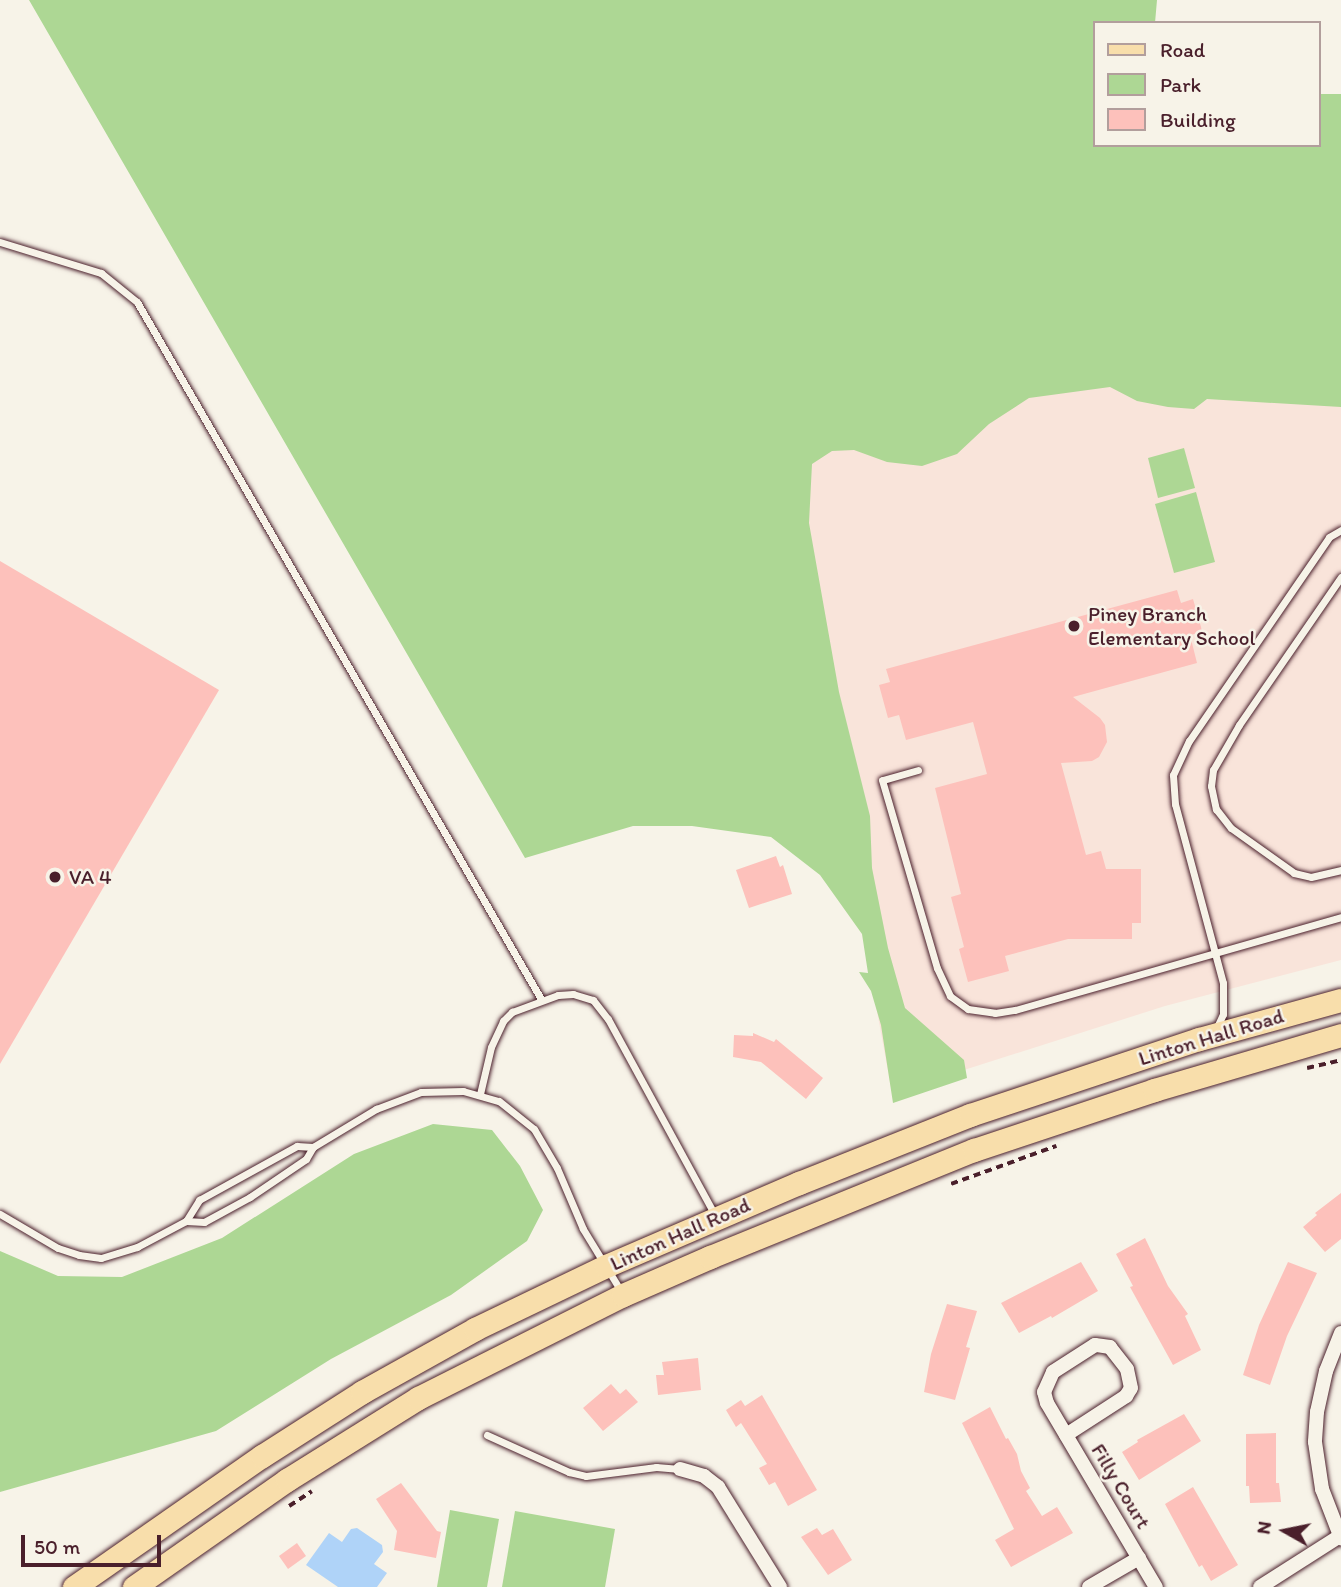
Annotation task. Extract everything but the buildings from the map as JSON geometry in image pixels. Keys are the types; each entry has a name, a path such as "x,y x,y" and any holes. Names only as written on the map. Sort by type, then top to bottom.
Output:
{"main road":[{"name":"Linton Hall Road","path":"84,1584 262,1456 362,1392 475,1329 606,1266 970,1115 1211,1035 1341,999"},
{"name":"Linton Hall Road","path":"134,1587 287,1480 418,1398 623,1295 710,1256 974,1150 1154,1090 1341,1035"}],"street":[{"path":"1260,1587 1341,1537 1322,1489 1315,1442 1317,1412 1326,1371 1341,1333"},
{"name":"Filly Court","path":"1066,1435 1126,1396 1131,1388 1127,1369 1110,1347 1095,1345 1053,1372 1046,1381 1047,1403 1156,1587"},
{"path":"680,1469 704,1476 718,1487 780,1587"},
{"name":"Filly Court","path":"1089,1587 1139,1558"}],"lane":[{"path":"0,242 101,273 136,302 541,999"},
{"path":"1211,1035 1223,1014 1223,983 1175,804 1173,775 1189,741 1321,549 1335,532 1341,530"},
{"path":"1341,577 1239,725 1213,770 1211,786 1216,809 1231,828 1294,873 1311,877 1341,870"},
{"path":"919,770 882,780 937,968 958,1004 978,1012 1015,1010 1341,917"},
{"path":"480,1094 485,1065 503,1021 512,1012 541,999 573,994 593,1000 601,1007 717,1218"},
{"path":"0,1214 58,1248 101,1258 137,1247 186,1221 204,1222 250,1197 306,1160 313,1147 376,1109 421,1092 480,1094 499,1101 534,1129 557,1168 583,1229 623,1295"},
{"path":"186,1221 194,1205 221,1187 297,1146 313,1147"},
{"path":"487,1435 569,1472 586,1476 656,1467 680,1469"}],"path":[{"path":"1304,1069 1341,1060"},
{"path":"947,1185 1063,1144"},
{"path":"278,1514 323,1484"}],"shaded area":[{"name":"Piney Branch Elementary School","path":"722,167 1341,292 1341,960 1165,1006 892,1093"}],"green space":[{"path":"29,0 1157,0 1155,21 1092,21 1092,147 1320,147 1320,94 1341,94 1341,407 1207,399 1194,409 1168,407 1137,401 1110,387 1029,398 989,424 957,454 922,466 887,462 854,450 832,451 812,464 809,523 839,692 870,816 872,868 888,948 905,1008 964,1060 967,1078 893,1103 881,1025 871,991 859,972 868,973 862,934 820,875 771,837 692,826 633,826 525,858"},
{"path":"1184,448 1195,488 1158,498 1148,458"},
{"path":"1196,492 1215,562 1174,573 1155,504"},
{"path":"433,1124 492,1130 520,1166 543,1210 527,1241 451,1295 331,1359 216,1431 0,1492 0,1251 58,1276 122,1277 222,1238 354,1154"},
{"path":"450,1510 499,1519 487,1587 437,1587"},
{"path":"515,1511 615,1529 605,1587 502,1587"}],"water":[{"path":"357,1528 382,1545 383,1552 374,1564 387,1573 377,1587 338,1587 306,1565 329,1533 342,1542 351,1529"}],"place":[{"name":"Piney Branch Elementary School","path":"1074,626"},
{"name":"VA 4","path":"55,877"}]}
